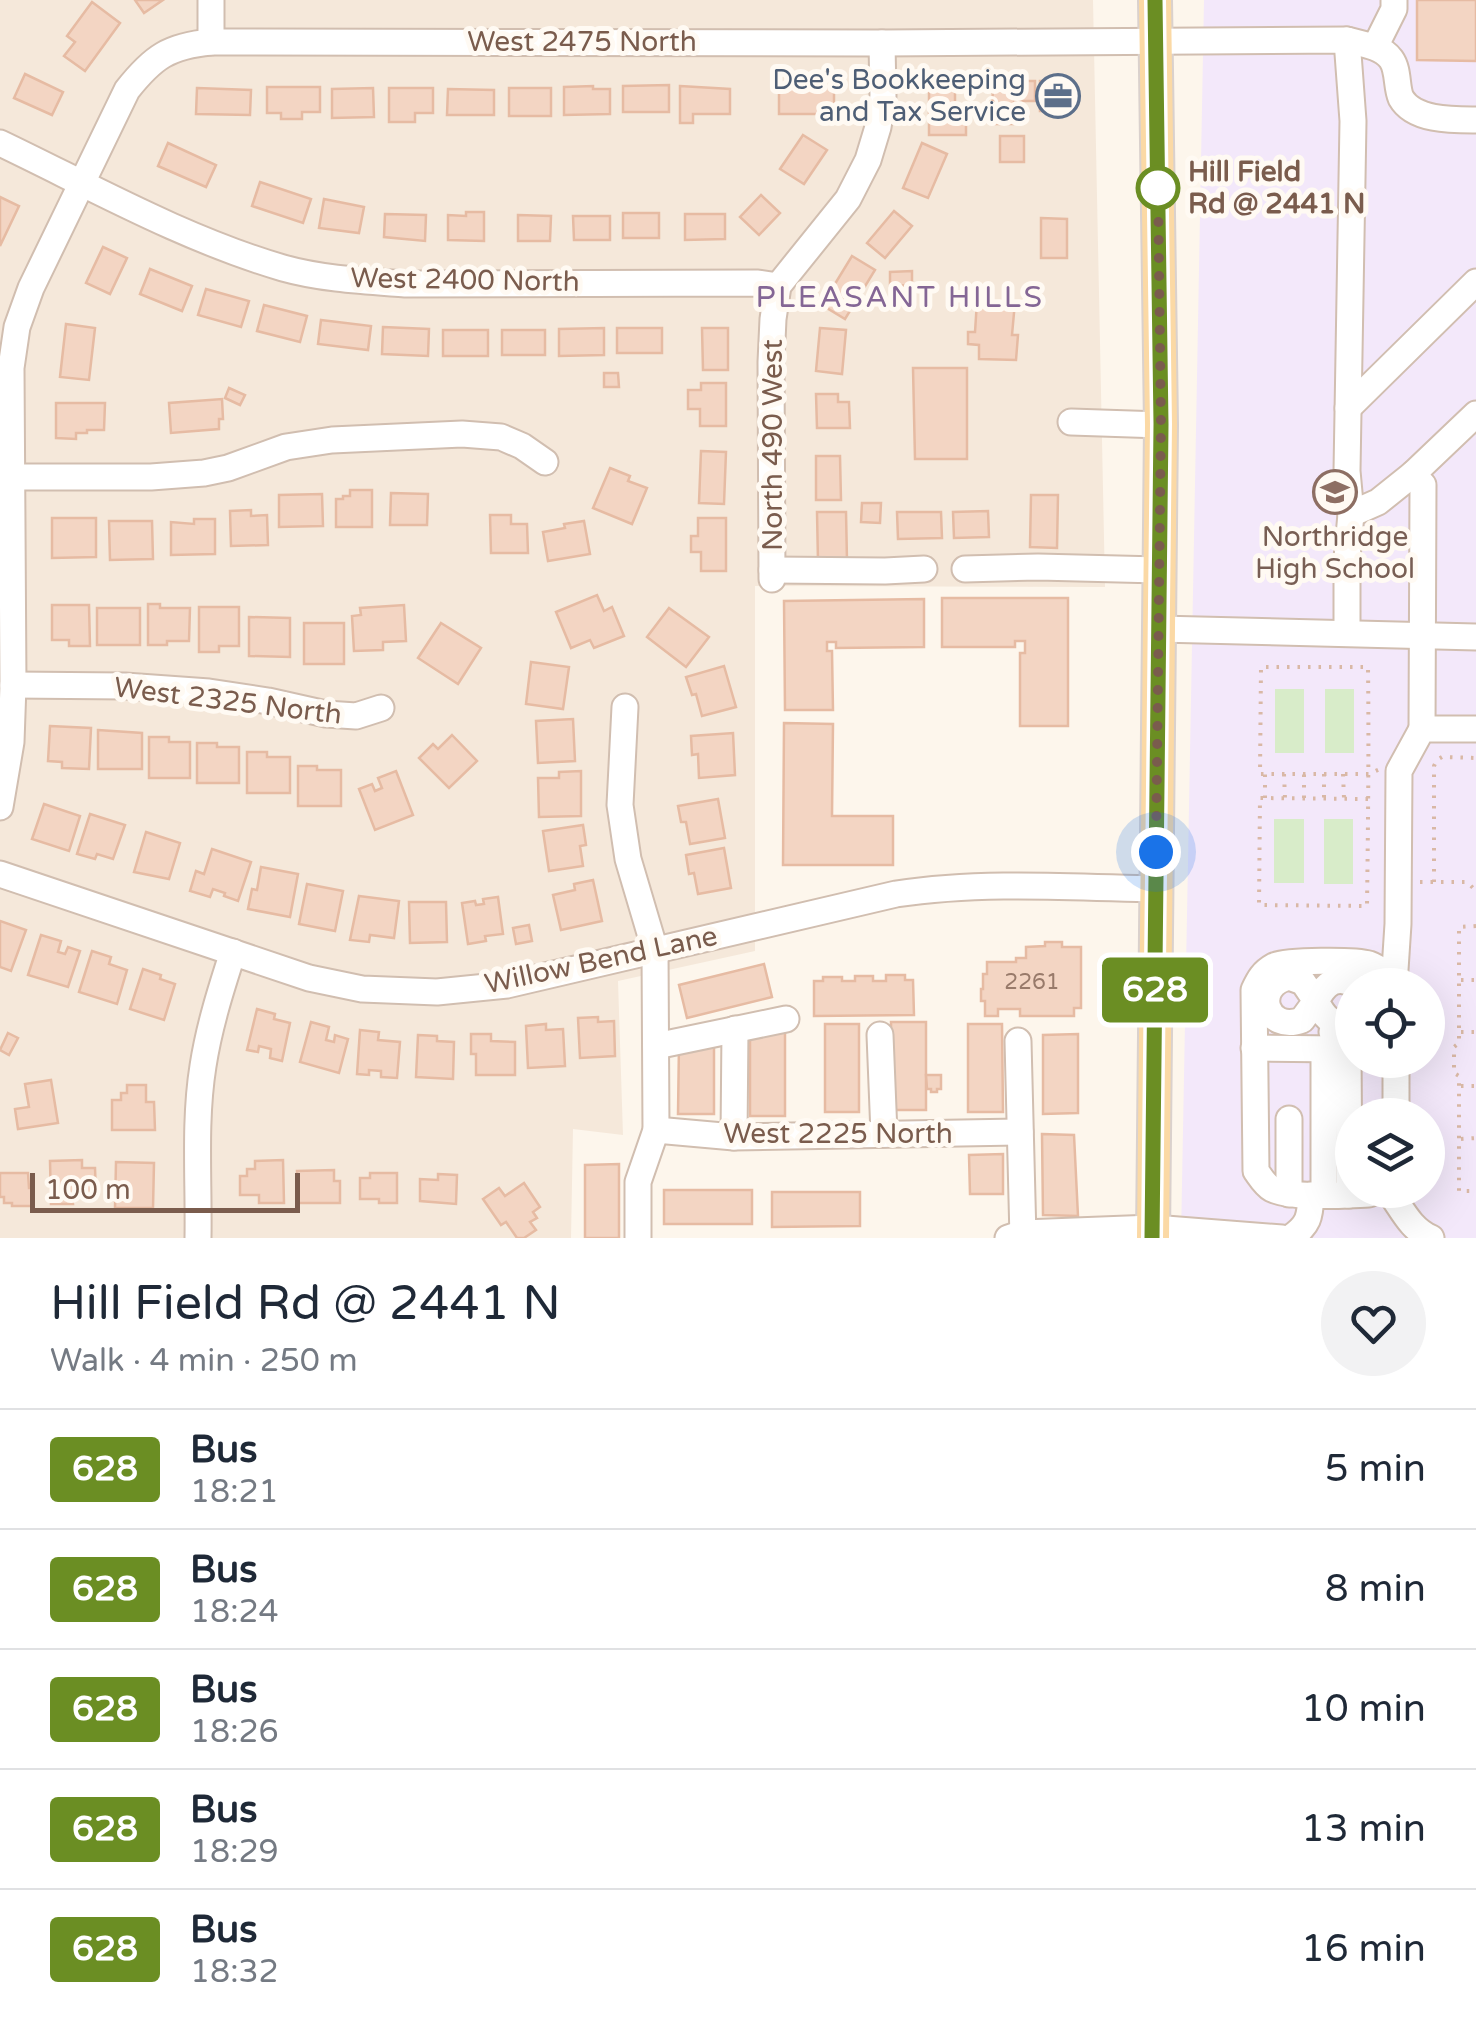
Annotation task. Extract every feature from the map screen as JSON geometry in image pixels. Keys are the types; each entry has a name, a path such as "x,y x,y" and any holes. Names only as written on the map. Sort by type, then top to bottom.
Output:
{"main road":[{"path":"1152,1233 1161,424 1155,0"}],"street":[{"path":"211,42 212,0"},
{"path":"1394,0 1394,9 1375,47 1392,60 1402,99 1415,110 1440,120 1476,120"},
{"path":"1347,40 1353,122 1347,633"},
{"name":"West 2475 North","path":"0,806 11,742 14,686 6,476 16,327 127,90 144,68 166,52 186,44 211,42 1347,40 1375,47"},
{"path":"778,286 848,199 868,160 882,96 882,43"},
{"name":"West 2400 North","path":"0,143 206,242 286,269 405,284 778,286"},
{"path":"1348,408 1476,282"},
{"name":"North 490 West","path":"778,286 771,362 772,575 924,569"},
{"path":"1351,514 1378,502 1476,414"},
{"path":"1072,422 1161,424"},
{"path":"6,476 152,477 204,473 286,447 332,440 462,434 501,437 545,462"},
{"path":"1394,968 1399,771 1422,729 1423,485 1413,474"},
{"path":"965,569 1159,570"},
{"path":"1159,629 1476,637"},
{"name":"West 2325 North","path":"14,686 126,686 210,692 356,716 381,708"},
{"path":"626,706 620,805 628,859 655,950 656,1130 638,1182 638,1238"},
{"path":"1422,729 1476,728"},
{"name":"Willow Bend Lane","path":"0,874 309,978 362,989 437,992 507,985 929,889 1156,889"},
{"path":"198,1238 203,1067 233,952"},
{"path":"1335,1194 1274,1190 1256,1171 1254,990 1261,976 1286,962 1365,962 1378,968"},
{"path":"1316,1000 1324,986 1335,981"},
{"path":"1316,1000 1322,1013 1335,1022"},
{"path":"1316,1000 1335,1031"},
{"path":"656,1046 786,1019"},
{"path":"734,1137 735,1030"},
{"path":"880,1035 884,1134"},
{"path":"1254,1041 1335,1037"},
{"path":"1018,1041 1018,1236 1152,1233 1282,1238"},
{"path":"1290,1238 1302,1230 1318,1194 1335,1067"},
{"path":"1290,1118 1318,1194"},
{"name":"West 2225 North","path":"656,1130 734,1137 1020,1132"},
{"path":"1401,1208 1420,1233 1431,1238"}],"path":[{"path":"1368,799 1260,798 1259,905 1367,906 1369,774 1368,667 1261,667 1260,774 1369,774 1389,766"},
{"path":"1434,882 1434,766 1442,757 1476,758"},
{"path":"1264,798 1265,774"},
{"path":"1284,774 1285,798"},
{"path":"1304,774 1304,798"},
{"path":"1324,774 1324,798"},
{"path":"1343,774 1344,798"},
{"path":"1410,882 1467,882 1476,891"},
{"path":"1476,926 1460,926 1458,1043 1454,1047 1459,1191 1476,1190"},
{"path":"1460,980 1476,980"},
{"path":"1458,1032 1476,1032"},
{"path":"1458,1086 1476,1086"},
{"path":"1459,1139 1476,1138"}],"shaded area":[{"path":"0,0 1093,0 1105,587 755,586 755,951 618,981 623,1135 573,1129 571,1238 0,1238"},
{"name":"Northridge High School","path":"1204,0 1476,0 1476,1238 1181,1238"}],"green space":[{"path":"1275,689 1304,689 1304,753 1275,753"},
{"path":"1325,689 1354,689 1354,753 1325,753"},
{"path":"1274,819 1304,819 1304,883 1274,883"},
{"path":"1324,819 1353,819 1353,884 1324,884"}],"building":[{"path":"135,0 163,0 144,13"},
{"path":"1417,0 1476,0 1476,61 1417,60"},
{"path":"92,2 120,23 85,71 64,56 75,42 67,36"},
{"path":"25,74 63,92 52,115 14,98"},
{"path":"993,81 1035,81 1035,101 1014,101 1013,124 992,124"},
{"path":"1040,81 1063,81 1063,90 1068,90 1068,111 1040,111"},
{"path":"669,85 669,112 623,112 623,86"},
{"path":"680,86 730,89 730,114 693,114 693,123 680,123"},
{"path":"267,87 320,87 320,112 302,112 302,119 281,119 281,113 267,113"},
{"path":"564,87 610,89 610,114 564,115"},
{"path":"834,87 834,114 779,114 779,91"},
{"path":"197,88 251,90 250,115 196,114"},
{"path":"373,88 374,117 332,118 332,89"},
{"path":"389,88 433,88 433,113 415,113 415,122 389,122"},
{"path":"509,88 551,88 551,116 509,116"},
{"path":"448,89 494,90 494,115 447,115"},
{"path":"955,89 955,112 966,112 966,135 929,135 929,90"},
{"path":"803,135 827,150 804,184 780,169"},
{"path":"1000,136 1024,136 1024,162 1000,162"},
{"path":"168,143 216,165 206,187 158,166"},
{"path":"922,143 947,154 928,198 903,188"},
{"path":"260,182 311,199 303,223 252,206"},
{"path":"761,195 780,213 759,235 740,217"},
{"path":"0,197 19,206 0,246"},
{"path":"324,199 364,207 359,233 319,228"},
{"path":"894,211 912,226 885,258 867,243"},
{"path":"466,212 484,212 484,241 448,240 448,215 466,216"},
{"path":"623,213 659,213 659,238 623,238"},
{"path":"385,214 426,215 425,241 384,237"},
{"path":"685,214 725,214 725,239 685,240"},
{"path":"518,215 551,216 550,241 518,241"},
{"path":"573,216 610,216 610,240 574,240"},
{"path":"1041,218 1067,219 1067,258 1041,258"},
{"path":"103,247 127,258 110,294 86,283"},
{"path":"852,256 875,270 845,319 822,305"},
{"path":"150,269 192,286 182,311 140,294"},
{"path":"912,271 912,285 890,286 890,272"},
{"path":"206,289 249,301 241,327 198,315"},
{"path":"977,301 1015,302 1012,335 1018,335 1016,360 979,359 979,345 968,344 968,332 975,332"},
{"path":"264,305 307,316 300,342 257,331"},
{"path":"321,320 371,326 368,350 318,344"},
{"path":"66,324 95,328 89,380 60,377"},
{"path":"383,327 429,329 428,356 382,354"},
{"path":"604,328 604,355 559,356 559,329"},
{"path":"617,328 662,328 662,353 617,353"},
{"path":"702,328 728,328 728,370 703,370"},
{"path":"820,328 846,330 842,374 816,371"},
{"path":"443,330 488,330 488,356 443,356"},
{"path":"502,330 545,330 545,355 502,355"},
{"path":"913,368 967,368 967,459 915,459"},
{"path":"604,373 618,373 619,387 604,387"},
{"path":"701,383 726,383 726,426 700,426 700,409 688,409 688,390 701,390"},
{"path":"229,388 245,395 240,405 225,398"},
{"path":"816,394 838,394 838,402 849,402 850,428 817,428"},
{"path":"222,399 219,429 171,433 169,403"},
{"path":"56,403 105,403 104,430 76,433 76,439 56,438"},
{"path":"701,451 726,452 724,504 699,503"},
{"path":"816,456 840,456 841,500 816,500"},
{"path":"610,468 647,488 632,524 593,508"},
{"path":"350,490 372,490 372,527 336,527 336,499 350,496"},
{"path":"391,493 428,494 427,525 390,525"},
{"path":"322,494 323,526 279,527 279,495"},
{"path":"1031,495 1058,495 1057,548 1030,547"},
{"path":"862,503 881,503 880,523 861,522"},
{"path":"251,510 251,516 267,515 268,545 231,546 230,511"},
{"path":"988,511 989,537 954,538 953,512"},
{"path":"817,512 846,512 847,561 818,562"},
{"path":"897,512 941,512 942,538 898,539"},
{"path":"490,515 511,515 511,524 527,524 528,553 491,553"},
{"path":"52,518 96,518 96,557 52,558"},
{"path":"698,518 726,518 726,571 701,571 701,552 691,552 691,536 698,536"},
{"path":"194,519 215,519 215,554 171,555 171,522 194,524"},
{"path":"109,521 152,521 153,559 110,560"},
{"path":"584,521 590,554 548,561 543,532"},
{"path":"597,595 604,611 612,607 624,636 594,648 590,640 571,648 556,612"},
{"path":"942,598 1068,598 1068,726 1020,726 1020,653 1025,653 1025,641 1015,641 1015,647 942,647"},
{"path":"924,599 924,647 836,648 836,642 827,642 827,651 832,651 833,710 785,710 784,601"},
{"path":"148,604 190,608 189,641 148,645"},
{"path":"52,605 89,605 90,646 69,646 69,640 52,640"},
{"path":"404,605 406,641 383,642 383,650 354,651 352,616 361,615 360,608"},
{"path":"199,607 239,607 239,646 199,652"},
{"path":"97,608 140,608 140,645 97,645"},
{"path":"669,608 709,637 686,667 647,637"},
{"path":"249,617 290,618 290,657 249,656"},
{"path":"304,623 344,623 344,664 304,664"},
{"path":"441,623 481,648 458,684 418,658"},
{"path":"531,662 569,667 563,709 526,704"},
{"path":"724,666 736,707 702,716 686,677"},
{"path":"573,719 575,761 538,763 536,721"},
{"path":"784,723 833,724 832,816 893,816 893,865 783,865"},
{"path":"50,726 91,728 89,769 62,768 62,762 48,761"},
{"path":"98,730 142,733 142,769 98,769"},
{"path":"733,733 735,775 699,778 698,754 692,755 691,736"},
{"path":"452,735 477,761 449,788 419,758 433,744 438,749"},
{"path":"149,737 190,742 190,778 149,778"},
{"path":"197,743 239,747 239,783 197,783"},
{"path":"247,752 290,757 290,793 247,793"},
{"path":"298,766 341,770 341,806 298,806"},
{"path":"396,771 413,815 375,830 359,789 372,784 375,791 382,788 378,778"},
{"path":"581,771 581,816 539,817 538,778 559,778 559,772"},
{"path":"718,799 725,838 690,844 678,806"},
{"path":"44,804 80,816 69,851 32,839"},
{"path":"90,814 125,825 113,859 77,854"},
{"path":"583,825 583,866 549,871 543,831"},
{"path":"146,832 180,843 169,879 134,872"},
{"path":"724,848 731,888 698,894 686,855"},
{"path":"212,849 251,862 238,901 213,889 210,897 190,891 196,871 204,874"},
{"path":"261,867 298,874 290,917 248,909"},
{"path":"593,880 602,921 561,930 553,895 575,890 574,884"},
{"path":"307,884 343,891 335,931 299,924"},
{"path":"359,896 399,901 394,938 370,935 369,942 350,940"},
{"path":"498,897 503,934 485,936 486,941 468,944 462,903 484,904 483,899"},
{"path":"409,902 446,902 447,942 410,943"},
{"path":"0,921 26,930 11,971 0,967"},
{"path":"529,925 532,941 516,944 513,928"},
{"path":"41,935 61,941 58,952 65,954 68,947 80,951 68,987 28,975"},
{"path":"1045,942 1081,947 1081,1008 1074,1008 1074,1016 1020,1016 1020,1009 998,1009 998,1016 985,1016 981,989 987,962 1016,962 1016,958 1026,958 1026,947 1045,946"},
{"path":"92,951 111,957 109,964 127,970 117,1004 79,992"},
{"path":"764,964 772,997 687,1018 679,985"},
{"path":"143,969 175,984 164,1020 130,1009"},
{"path":"886,975 905,975 905,980 913,980 914,1015 814,1016 814,981 842,977 842,981 855,981 855,976 873,976 873,981 886,981"},
{"path":"257,1009 290,1023 282,1061 270,1058 271,1049 259,1046 258,1052 247,1050"},
{"path":"598,1017 598,1022 614,1021 615,1056 580,1058 578,1018"},
{"path":"311,1022 329,1027 326,1040 334,1042 335,1035 348,1039 339,1073 300,1062"},
{"path":"891,1022 926,1022 926,1110 892,1110"},
{"path":"546,1024 546,1030 563,1029 565,1066 528,1068 526,1026"},
{"path":"825,1024 859,1024 859,1112 825,1112"},
{"path":"968,1024 1002,1024 1003,1112 968,1112"},
{"path":"750,1029 785,1029 785,1116 750,1116"},
{"path":"360,1030 379,1032 378,1040 400,1042 397,1078 381,1077 381,1071 357,1074"},
{"path":"8,1033 18,1038 9,1055 0,1050"},
{"path":"471,1034 491,1034 491,1041 515,1042 515,1075 476,1075"},
{"path":"1078,1034 1078,1113 1043,1114 1043,1035"},
{"path":"418,1035 454,1042 453,1079 416,1077"},
{"path":"679,1044 714,1044 714,1114 678,1114"},
{"path":"926,1075 941,1075 941,1089 927,1089"},
{"path":"51,1080 58,1123 18,1129 15,1109 29,1107 25,1084"},
{"path":"127,1085 146,1085 146,1102 154,1102 155,1130 112,1130 112,1100 121,1100"},
{"path":"1042,1134 1074,1135 1078,1216 1043,1215"},
{"path":"1003,1154 1003,1194 970,1194 969,1155"},
{"path":"82,1160 82,1168 95,1168 96,1195 72,1195 73,1204 51,1204 50,1161"},
{"path":"283,1160 284,1203 259,1203 259,1195 240,1195 240,1176 247,1176 247,1169 255,1169 255,1161"},
{"path":"116,1162 154,1163 153,1208 115,1208"},
{"path":"619,1164 619,1238 585,1238 585,1165"},
{"path":"334,1170 334,1181 340,1181 340,1203 298,1203 297,1171"},
{"path":"0,1173 28,1173 32,1206 4,1203 4,1197 0,1197"},
{"path":"370,1173 397,1173 397,1203 360,1199 360,1178 370,1178"},
{"path":"438,1174 457,1175 456,1204 420,1201 420,1179 438,1180"},
{"path":"524,1183 540,1207 533,1212 537,1218 530,1222 536,1230 517,1238 506,1222 501,1225 483,1199 499,1188 505,1196"},
{"path":"664,1190 752,1190 752,1224 664,1224"},
{"path":"772,1192 860,1192 860,1226 772,1227"}],"bus line":[{"name":"628","path":"1152,1238 1161,424 1155,0"}],"place":[{"name":"Dee's Bookkeeping and Tax Service","path":"1058,96"},
{"name":"Hill Field Rd @ 2441 N","path":"1158,188"},
{"name":"Northridge High School","path":"1335,492"}],"district":[{"name":"PLEASANT HILLS","path":"900,297"}],"route":[{"path":"1156,852 1161,424 1158,188"}]}
